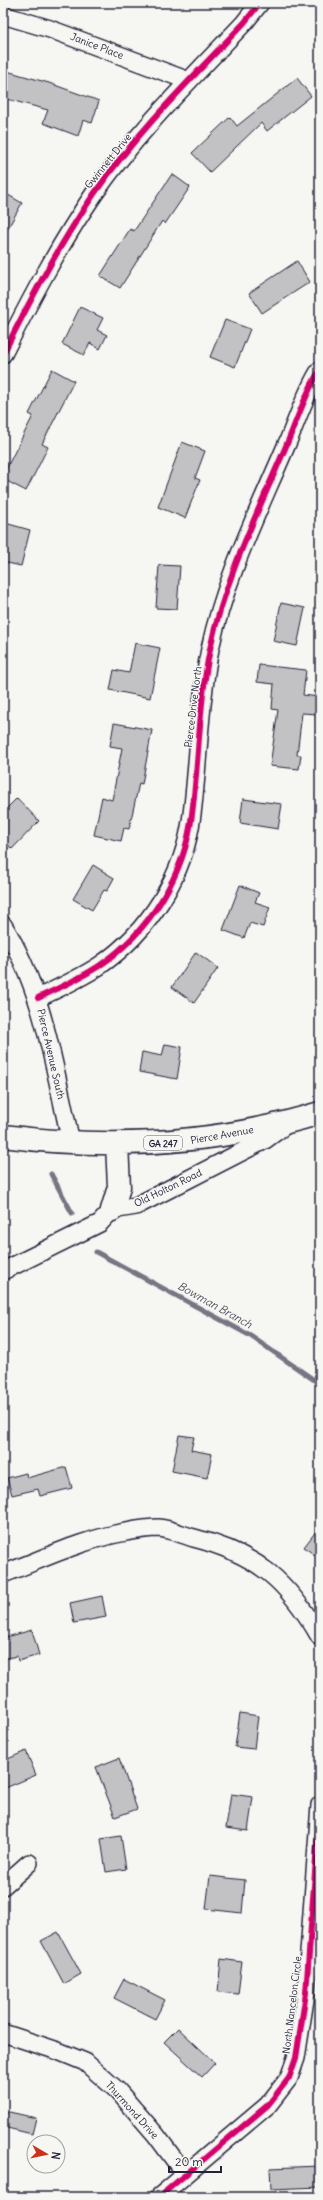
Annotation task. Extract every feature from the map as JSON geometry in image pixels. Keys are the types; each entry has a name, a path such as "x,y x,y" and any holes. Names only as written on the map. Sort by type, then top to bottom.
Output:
{"main road":[{"name":"Pierce Avenue","path":"3,1136 116,1144 181,1142 289,1123 320,1113"},
{"path":"112,1210 119,1187 116,1144"}],"street":[{"name":"Gwinnett Drive","path":"3,354 67,234 95,192 139,138 244,23 260,3"},
{"name":"Janice Place","path":"3,15 50,29 190,81"},
{"name":"Pierce Drive North","path":"38,998 77,980 100,965 128,943 147,921 173,880 186,844 192,816 210,649 236,562 320,370"},
{"name":"Pierce Avenue South","path":"3,925 12,939 38,998 71,1142"},
{"name":"Old Holton Road","path":"112,1210 136,1206 264,1140 289,1123"},
{"path":"3,1271 100,1222 112,1210"},
{"path":"3,1574 100,1538 126,1532 159,1528 213,1543 254,1560 286,1588 305,1611 320,1637"},
{"name":"North Nancelon Circle","path":"159,2197 268,2105 289,2078 296,2058 306,1993 320,1805"},
{"path":"3,1886 29,1863"},
{"name":"Thurmond Drive","path":"3,2033 58,2051 85,2062 118,2091 156,2135 185,2174"}],"building":[{"path":"3,70 49,83 99,101 92,123 83,120 78,136 43,123 48,110 3,98"},
{"path":"297,78 311,96 267,131 261,123 210,172 192,153 230,117 237,126"},
{"path":"172,174 190,187 165,224 162,221 120,288 100,276 130,229 134,231"},
{"path":"3,192 22,203 3,237"},
{"path":"297,261 310,282 262,313 249,293"},
{"path":"80,307 103,318 97,330 107,335 100,349 90,343 84,355 62,344"},
{"path":"225,320 250,329 235,367 210,357"},
{"path":"52,369 74,381 42,444 48,447 26,491 3,479 3,475 33,416 29,414"},
{"path":"182,442 205,451 195,478 200,480 185,518 158,507"},
{"path":"5,523 30,530 21,566 3,562 3,531"},
{"path":"159,565 180,566 177,609 156,608"},
{"path":"281,603 305,608 297,646 273,641"},
{"path":"135,643 160,648 150,698 110,690 114,670 129,673"},
{"path":"259,665 306,670 303,695 319,697 317,714 302,713 297,755 301,755 299,769 270,766 278,710 272,709 274,684 257,682"},
{"path":"114,723 152,730 142,784 139,783 129,829 124,828 121,841 94,835 102,797 112,800 122,748 110,746"},
{"path":"17,798 39,821 12,849 3,840 3,812"},
{"path":"243,799 282,804 278,829 240,823"},
{"path":"93,865 114,878 107,891 104,890 92,910 73,899"},
{"path":"240,885 259,893 255,902 270,907 263,927 250,923 244,938 223,930"},
{"path":"196,952 218,968 194,1003 172,987"},
{"path":"165,1044 182,1047 177,1079 139,1072 142,1052 162,1056"},
{"path":"179,1435 194,1437 191,1450 212,1454 207,1478 172,1471"},
{"path":"66,1467 72,1488 40,1496 38,1489 12,1495 7,1478 26,1473 27,1478"},
{"path":"320,1526 320,1559 304,1547"},
{"path":"102,1596 106,1617 74,1623 70,1603"},
{"path":"32,1630 39,1655 18,1661 17,1656 3,1659 3,1638"},
{"path":"240,1713 258,1716 254,1749 235,1747"},
{"path":"26,1751 36,1775 3,1789 3,1761"},
{"path":"119,1758 137,1809 115,1817 96,1767"},
{"path":"231,1794 253,1797 248,1831 226,1828"},
{"path":"121,1836 126,1869 106,1872 101,1839"},
{"path":"210,1876 245,1880 242,1913 206,1909"},
{"path":"58,1932 81,1974 64,1984 41,1941"},
{"path":"221,1959 242,1962 238,1994 218,1992"},
{"path":"124,1979 165,2000 155,2019 114,1998"},
{"path":"178,2028 215,2063 202,2077 164,2042"},
{"path":"5,2111 36,2118 32,2134 3,2127"},
{"path":"320,2166 320,2187 271,2189 270,2168"}],"waterway":[{"name":"Bowman Branch","path":"51,1174 72,1213"},
{"name":"Bowman Branch","path":"96,1252 249,1335 320,1384"}],"cycle path":[{"path":"3,354 57,253 94,194 128,149 147,127 244,23 260,3"},
{"path":"38,998 84,975 117,952 149,919 173,880 182,859 192,814 206,669 216,623 243,546 306,397 320,370"},
{"path":"159,2197 268,2105 289,2078 296,2058 306,1993 320,1805"}]}
